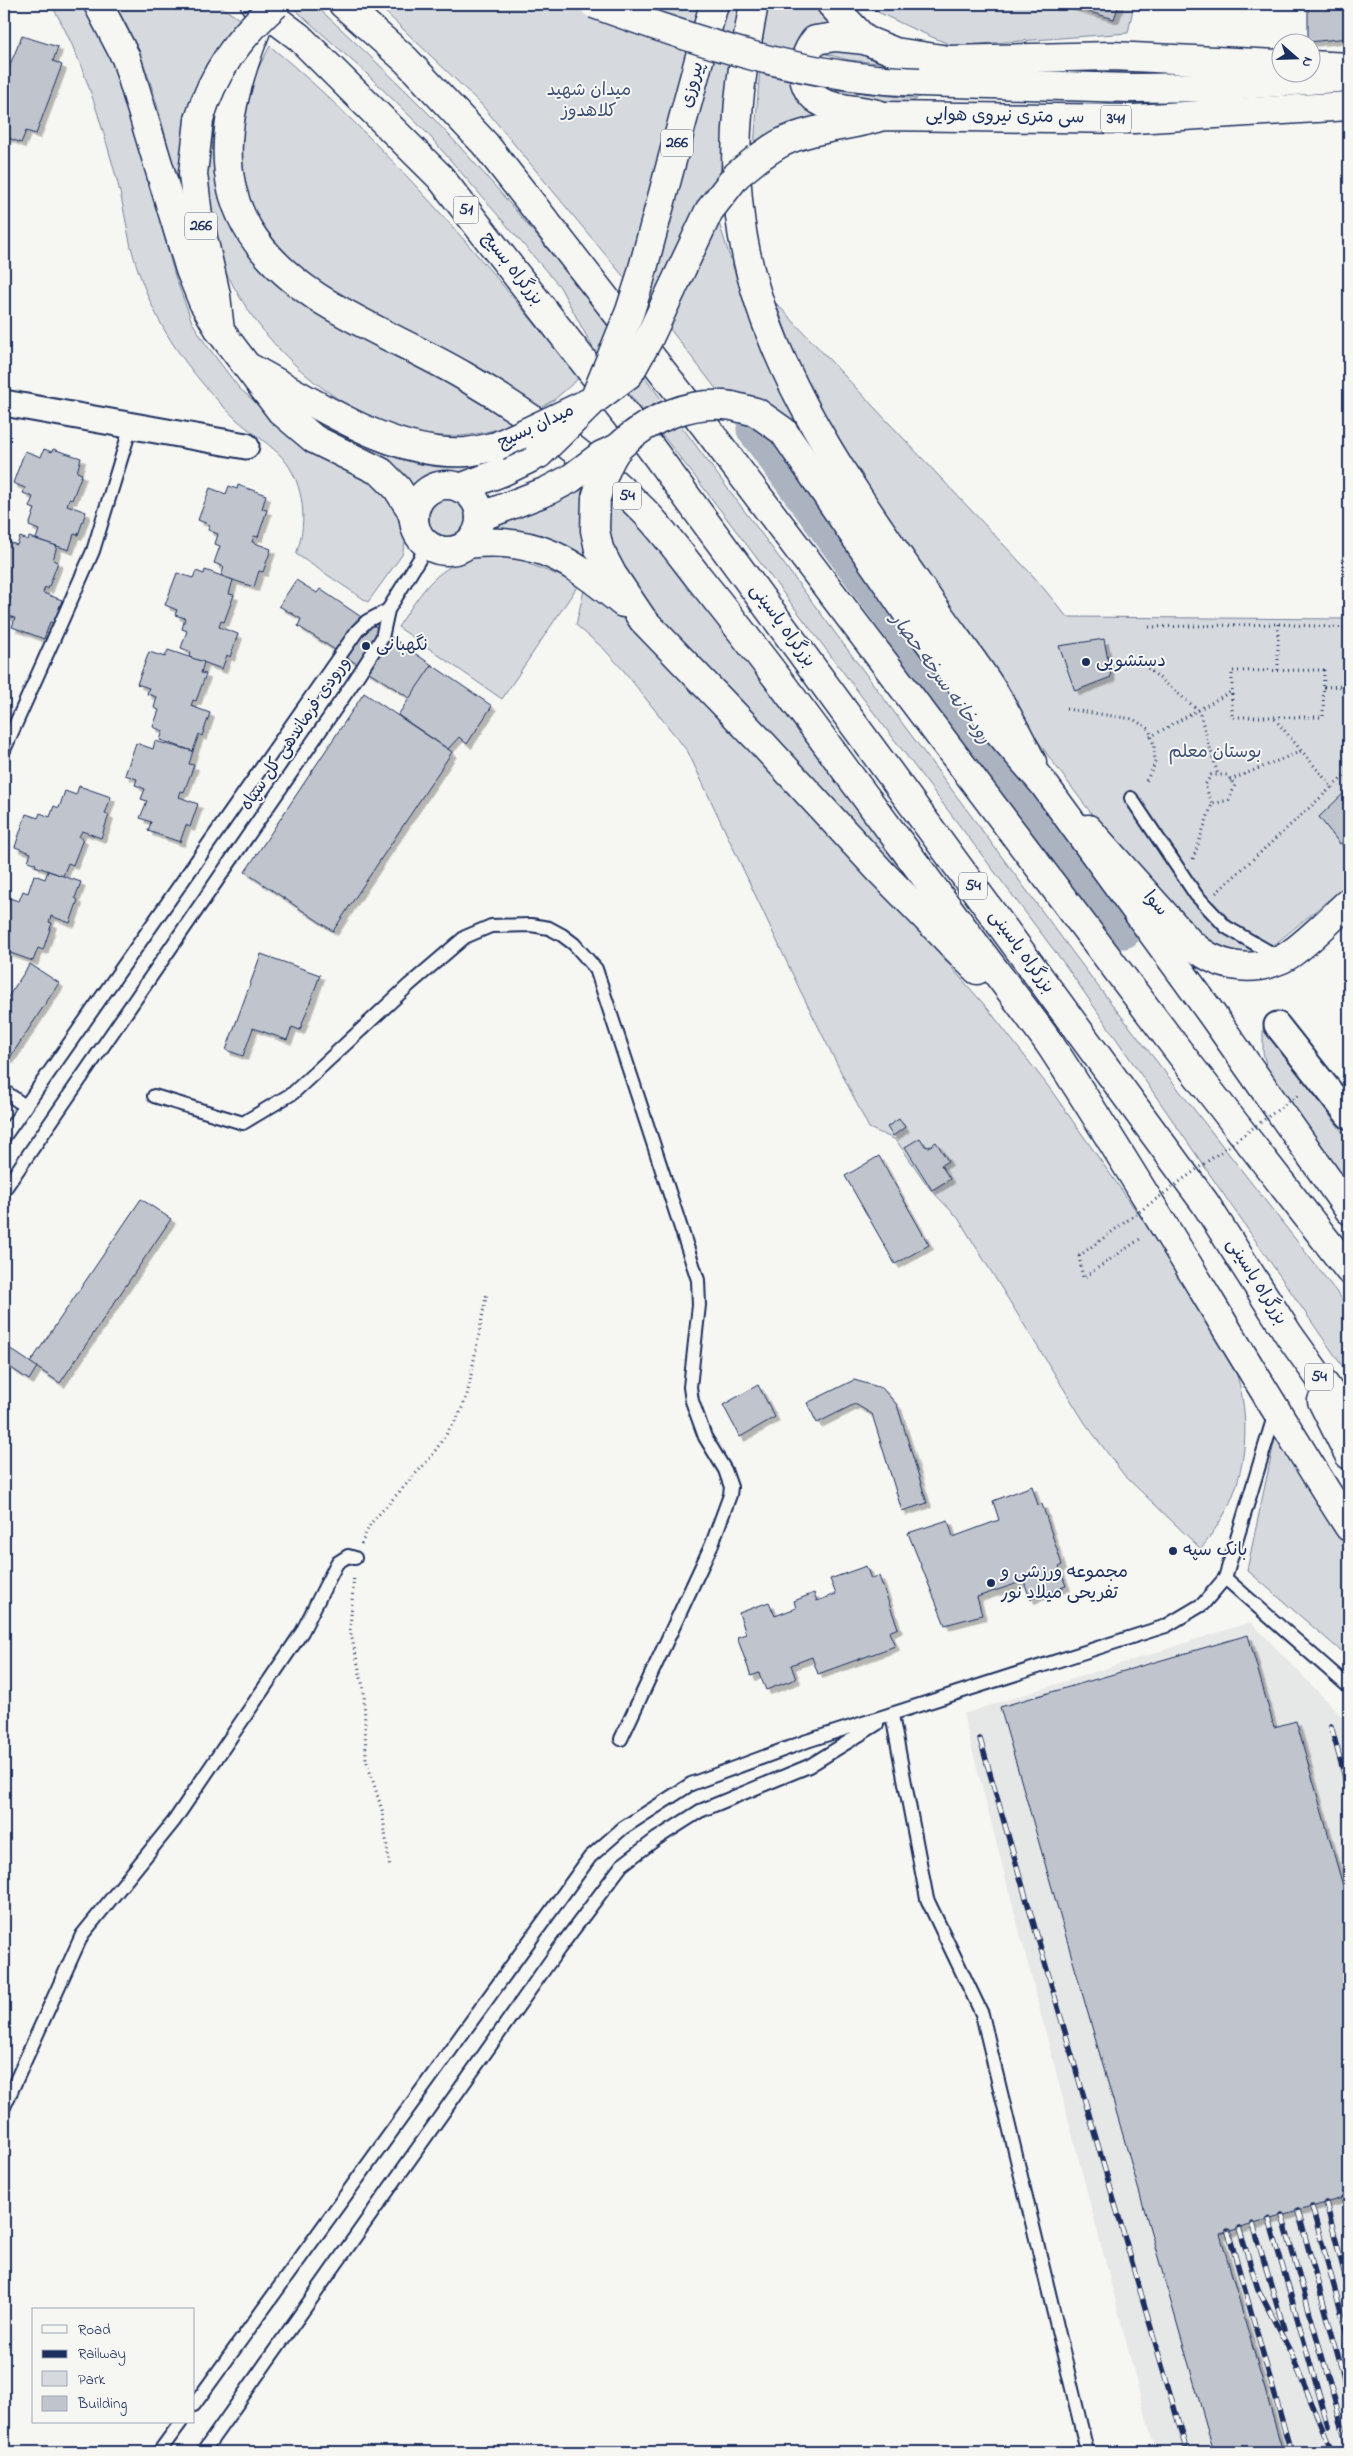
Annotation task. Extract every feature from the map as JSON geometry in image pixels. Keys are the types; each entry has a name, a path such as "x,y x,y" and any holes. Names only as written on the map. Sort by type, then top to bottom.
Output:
{"main road":[{"path":"98,4 126,58 190,270 203,302 220,331 281,411 314,439 381,472 392,482 410,508 416,529 428,545 448,551 467,544 481,542 519,544 547,551 585,572 643,620 762,742 881,872 1047,1040 1164,1224 1276,1413 1349,1527"},
{"path":"343,4 406,60 485,144 705,426 1190,1065 1349,1270"},
{"path":"594,4 676,34 801,68 878,80 1131,88 1214,87 1349,77"},
{"name":"پیروزی","path":"639,283 714,4"},
{"path":"754,4 741,71 736,147 739,209 751,273 785,370 807,416 878,525 997,698 1044,783"},
{"path":"831,4 865,40"},
{"name":"266","path":"220,331 216,294 198,216 193,174 199,120 206,98 230,52 264,8"},
{"name":"بزرگراه بسیج","path":"264,8 299,37 440,177 648,444"},
{"name":"54","path":"264,8 242,66 233,100 226,154 236,203 246,226 266,255 280,269 322,300 467,377 577,451 645,512 745,634 1047,1040"},
{"path":"883,116 866,110 828,105 815,97 806,85 803,74 803,60 815,40 836,37 865,40 895,52 949,60 1112,56 1270,64"},
{"path":"1320,66 1349,68"},
{"name":"سی متری نیروی هوایی","path":"594,400 629,374 649,338 709,211 737,176 758,158 781,143 832,127 861,123 883,116 1134,119 1349,106"},
{"name":"میدان بسیج","path":"250,368 347,421 376,435 408,446 437,451 467,452 497,446 594,400 630,311 639,283"},
{"path":"460,488 502,472 539,454 594,400"},
{"path":"480,517 547,491 570,479 602,455 619,447 649,425 684,408 714,403 732,406 756,412 783,431 910,617 991,723 1044,783 1213,1016 1349,1210"},
{"name":"بزرگراه یاسینی","path":"648,444 1205,1203 1289,1335 1349,1419"},
{"path":"619,447 596,498 595,530 599,549 612,574 643,620"},
{"path":"414,519 420,499 427,492 447,485 460,488 474,499 480,517 478,527 467,544"},
{"name":"سوا","path":"1044,783 1202,954 1218,962 1232,966 1259,966 1287,956 1349,902"},
{"path":"1287,956 1291,964 1300,966 1349,925"},
{"path":"1289,1335 1349,1455"}],"street":[{"path":"4,403 246,446"},
{"path":"1277,1025 1348,1112"}],"lane":[{"path":"4,750 93,550 130,426"},
{"path":"388,610 428,545"},
{"name":"ورودی فرماندهی کل سپاه","path":"4,1137 357,631 367,620 388,610"},
{"name":"ورودی فرماندهی کل سپاه","path":"4,1190 351,686 382,638 388,610"},
{"path":"1131,798 1196,895 1226,927 1287,956"},
{"path":"154,1096 243,1123 293,1092 409,985 465,937 491,926 531,925 549,928 574,944 596,969 698,1280 699,1305 690,1387 692,1401 705,1437 725,1470 731,1487 712,1544 621,1739"},
{"path":"4,1091 25,1106"},
{"path":"195,2404 590,1857 623,1828 691,1784 807,1741 1166,1626 1202,1604 1225,1578 1276,1413"},
{"path":"4,2107 82,1934 185,1804 302,1632 337,1563 348,1556 355,1558"},
{"path":"1225,1578 1349,1687"},
{"path":"892,1715 927,1899 982,2014 1087,2451"},
{"path":"203,2452 564,1942 622,1865 656,1839 700,1811 809,1766 892,1715"},
{"path":"159,2452 180,2424"}],"path":[{"path":"1278,624 1278,670"},
{"path":"1149,627 1278,624 1349,628"},
{"path":"1144,665 1199,711 1218,775"},
{"path":"1324,670 1324,687 1323,716 1232,717 1232,671 1324,670"},
{"path":"1324,687 1349,686"},
{"path":"1150,737 1232,691"},
{"path":"1066,710 1133,719 1149,729 1154,745 1155,764 1145,782"},
{"path":"1273,717 1332,787"},
{"path":"1230,780 1302,750"},
{"path":"1215,894 1349,772"},
{"path":"1193,859 1212,804 1206,785 1211,775 1227,775 1235,785 1229,800 1212,804"},
{"path":"1164,1224 1083,1278 1079,1256 1300,1094"},
{"path":"390,1869 382,1810 366,1759 364,1691 350,1630 355,1558 371,1523 431,1457 459,1415 467,1396 487,1292"}],"shaded area":[{"path":"1251,1622 1349,1724 1349,2452 1156,2452 963,1714"}],"green space":[{"path":"51,4 88,4 116,61 175,276 192,322 205,343 239,388 284,427 382,481 408,530 402,555 368,602 296,554 300,541 303,514 298,487 286,462 277,452 236,419 210,392 166,333 143,285 131,247 117,180 90,89 72,46"},
{"path":"114,4 217,4 242,21 183,207 164,129 148,76 139,51"},
{"path":"289,4 314,4 432,117 532,230 626,350 710,54 732,59 720,177 627,353 1097,985 1349,1308 1349,1376 1066,966 693,474 593,348 560,287 427,133 367,74"},
{"name":"میدان شهید کلاهدوز","path":"377,4 574,4 692,48 628,282 481,104"},
{"path":"621,4 703,4 695,31"},
{"path":"723,4 741,4 735,42 715,37"},
{"path":"767,4 822,4 836,22 795,57 758,48"},
{"path":"861,4 1134,4 1128,33 953,46"},
{"path":"829,44 917,67 849,60 818,52"},
{"path":"270,46 313,83 394,163 507,290 579,378 555,399 533,412 324,291 289,263 254,215 241,181 239,131 251,82"},
{"path":"232,65 231,215 381,342 517,423 490,431 462,436 427,434 393,426 360,412 329,393 300,370 274,344 252,316 220,263 213,247 210,232 201,138 205,123"},
{"path":"760,67 793,75 850,115 754,147"},
{"path":"819,88 917,99 893,105 868,104"},
{"path":"718,220 750,319 782,394 823,459 954,653 784,418 720,394 667,325"},
{"name":"بوستان معلم","path":"776,303 1035,578 1067,617 1349,619 1349,883 1262,955 1221,955 1139,877 1049,757 860,481 815,399 792,348"},
{"path":"290,403 351,439 396,458 442,467 465,467 500,460 471,477 447,474 434,476 427,479 415,490 346,448"},
{"path":"602,461 600,567 487,538 492,515"},
{"path":"604,495 635,522 675,565 884,845 954,931 663,622 611,563"},
{"path":"454,497 462,500 468,506 471,518 468,530 462,536 446,539 438,536 432,530 429,514 432,506 438,500"},
{"path":"482,554 534,558 529,564 563,577 577,587 502,699 398,627 415,601 441,573 466,559"},
{"path":"584,590 614,607 695,687 861,864 988,1009 1048,1086 1142,1219 1230,1357 1242,1394 1245,1434 1240,1474 1226,1511 1201,1549 1124,1475 1085,1423 958,1218 930,1189 896,1140 869,1128 800,990 688,752 624,671 604,649 576,625"},
{"path":"1263,1027 1349,1141 1349,1192 1270,1082 1263,1052"},
{"path":"1277,1429 1349,1546 1349,1658 1247,1570"}],"building":[{"path":"1063,4 1119,4 1114,19"},
{"path":"1308,4 1349,4 1349,38 1320,41 1320,32 1308,32"},
{"path":"22,36 58,47 53,61 62,65 36,134 26,131 21,143 4,136 4,79"},
{"path":"44,449 52,452 53,449 81,458 77,472 82,474 72,500 69,499 67,505 86,512 78,535 74,534 69,550 36,539 39,530 29,526 35,509 29,507 33,497 23,493 25,488 13,483 25,451 41,457"},
{"path":"238,485 266,495 262,509 267,510 258,537 254,536 252,542 271,549 263,572 259,571 254,587 221,576 224,567 214,563 220,546 215,544 218,534 208,530 210,525 198,520 210,488 226,494 229,486 237,489"},
{"path":"20,537 28,540 29,537 57,546 53,560 58,562 48,589 45,587 43,593 62,600 54,623 50,622 44,639 12,627 15,618 5,615 11,597 5,595 9,585 4,583 4,540 17,545"},
{"path":"205,570 233,580 229,594 234,595 224,622 221,621 219,627 238,634 230,657 227,655 222,669 189,657 191,652 181,648 187,631 182,629 185,618 175,615 177,610 165,605 177,573 193,578 196,571 204,574"},
{"name":"نگهبانی","path":"296,580 317,593 320,589 432,665 411,699 298,626 301,619 279,606"},
{"name":"دستشویی","path":"1104,639 1111,677 1075,691 1059,646"},
{"path":"168,650 204,662 201,673 206,674 196,701 193,700 191,706 210,713 202,736 199,734 193,751 160,740 163,731 153,727 159,710 154,708 157,697 147,694 149,688 137,684 149,652 165,657"},
{"path":"432,665 492,706 467,744 459,737 448,749 398,715"},
{"path":"364,693 452,752 333,931 245,872"},
{"path":"155,741 193,751 189,764 194,765 184,792 181,791 179,797 198,804 190,827 186,825 180,842 148,831 151,822 140,818 147,801 141,799 145,789 135,785 137,779 125,775 136,743 153,749"},
{"path":"79,786 111,797 105,814 109,815 101,838 82,831 79,837 83,839 73,865 68,863 63,876 35,866 36,864 28,861 31,853 15,847 26,814 38,818 40,813 50,817 54,806 59,808 65,791 76,795"},
{"path":"1349,788 1349,837 1340,844 1319,817"},
{"path":"48,871 81,882 75,898 78,900 70,923 51,916 49,922 52,923 43,950 38,948 33,961 5,951 4,902 7,903 9,898 19,901 23,891 28,893 34,875 45,879"},
{"path":"261,954 320,975 300,1030 292,1027 287,1040 253,1028 243,1056 226,1050"},
{"path":"30,964 59,983 9,1059 4,1055 4,1003"},
{"path":"899,1119 905,1127 893,1136 887,1127"},
{"path":"920,1138 925,1146 929,1147 936,1142 948,1161 941,1165 950,1179 932,1190 905,1147"},
{"path":"879,1156 929,1245 895,1264 845,1176"},
{"path":"141,1199 171,1219 60,1383 30,1363"},
{"path":"9,1348 37,1367 29,1380 4,1363 4,1356"},
{"path":"854,1380 882,1388 897,1405 927,1503 902,1511 872,1414 855,1404 817,1423 807,1403"},
{"path":"758,1385 775,1417 740,1437 723,1405"},
{"path":"1032,1486 1038,1505 1042,1504 1062,1565 1059,1567 1066,1586 1030,1599 1024,1581 977,1597 982,1615 945,1625 908,1533 948,1520 953,1537 999,1520 993,1501"},
{"path":"866,1566 871,1579 879,1576 898,1628 889,1632 895,1646 818,1674 812,1657 791,1665 796,1679 766,1690 759,1673 751,1676 737,1637 746,1634 739,1613 769,1602 775,1616 796,1608 794,1601 814,1593 817,1601 836,1594 830,1579"},
{"path":"1248,1635 1274,1727 1296,1721 1349,1907 1349,2196 1220,2234 1283,2452 1214,2452 1000,1707"}],"waterway":[{"name":"رودخانه سرخه حصار","path":"756,429 1123,929"}],"railway":[{"path":"1331,1726 1349,1792"},
{"path":"980,1739 1187,2452"},
{"path":"1343,2198 1349,2218"},
{"path":"1326,2203 1349,2290"},
{"path":"1312,2207 1349,2340"},
{"path":"1298,2211 1342,2370 1349,2407"},
{"path":"1282,2215 1349,2451"},
{"path":"1269,2219 1328,2426"},
{"path":"1253,2224 1284,2329"},
{"path":"1239,2228 1258,2289 1291,2353 1332,2452"},
{"path":"1228,2231 1291,2452"}],"place":[{"name":"نگهبانی","path":"366,646"},
{"name":"دستشویی","path":"1086,662"},
{"name":"بانک سپه","path":"1173,1551"},
{"name":"مجموعه ورزشی و تفریحی میلاد نور","path":"991,1583"}]}
